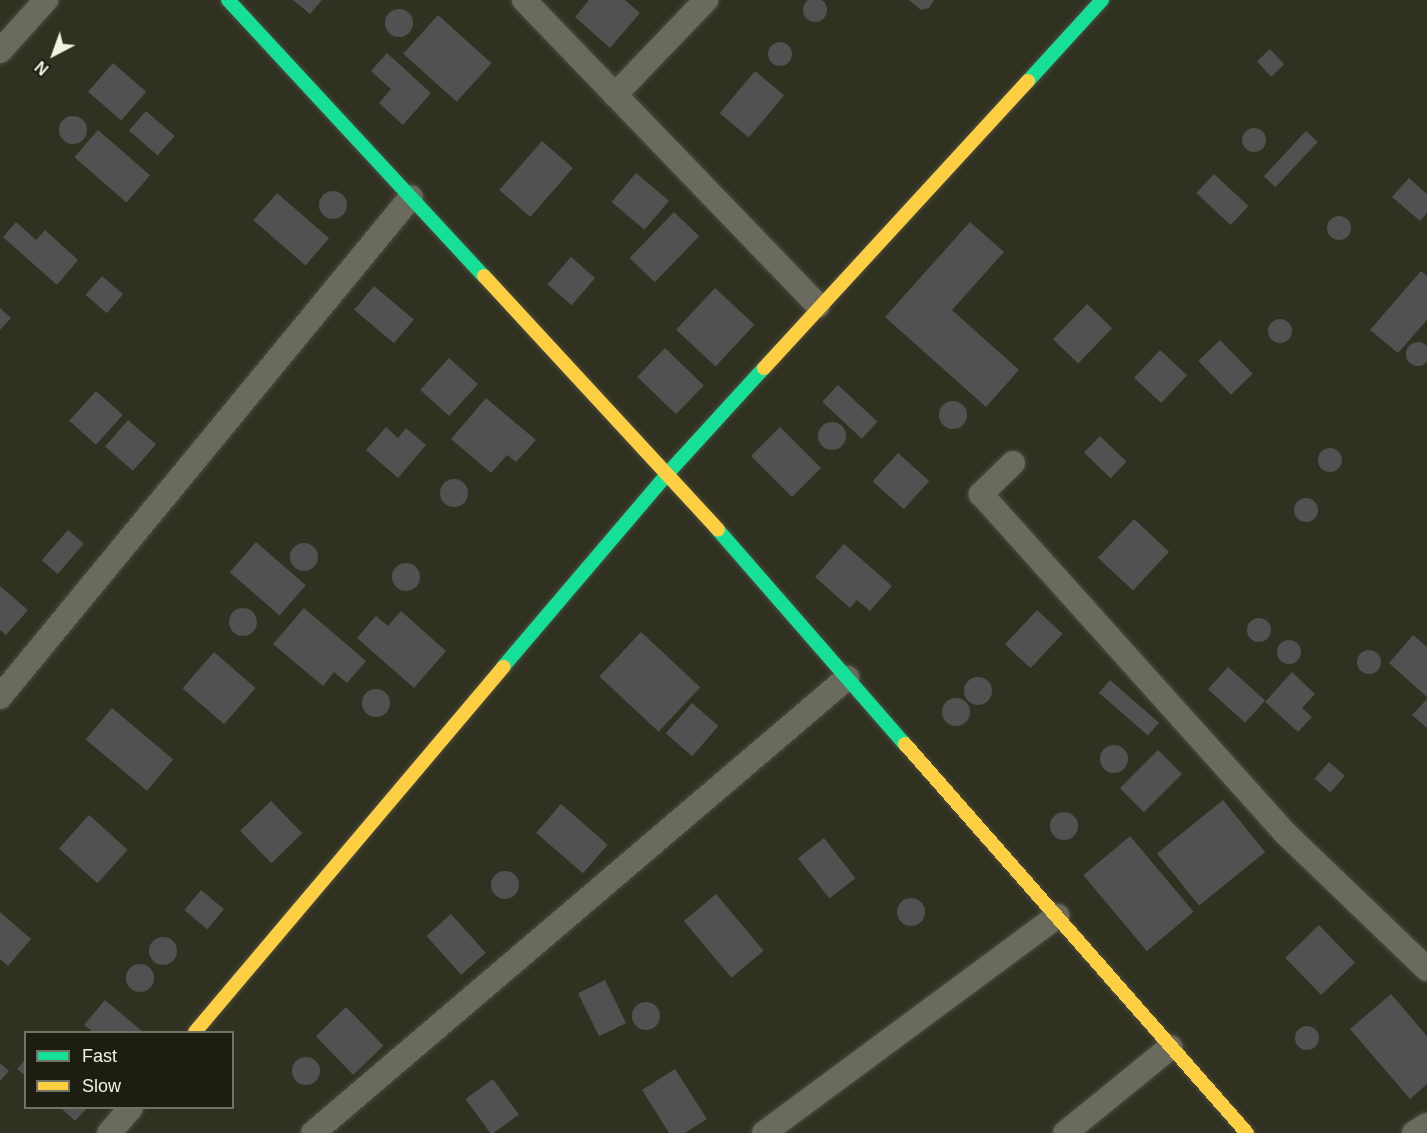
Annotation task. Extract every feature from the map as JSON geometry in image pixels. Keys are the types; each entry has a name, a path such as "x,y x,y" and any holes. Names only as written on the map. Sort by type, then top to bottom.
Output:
{"street":[{"path":"0,51 46,0"},
{"path":"228,0 668,473 1247,1133"},
{"path":"524,0 818,306"},
{"path":"615,95 705,0"},
{"path":"196,1031 668,473 818,306 1102,0"},
{"path":"0,697 411,197"},
{"path":"1013,462 981,494 1286,834 1427,969"},
{"path":"313,1133 848,678"},
{"path":"764,1133 1057,916"},
{"path":"1065,1133 1171,1047"},
{"path":"109,1133 129,1109"},
{"path":"1414,1133 1427,1125"}],"building":[{"path":"820,-1 826,5 824,19 815,22 806,19 803,10 806,1"},
{"path":"293,0 322,0 310,14"},
{"path":"589,0 625,0 640,13 610,48 575,17"},
{"path":"909,0 934,0 929,8 921,10"},
{"path":"399,9 409,13 413,23 409,33 399,37 389,33 385,23 389,13"},
{"path":"438,15 492,63 457,102 403,54"},
{"path":"775,42 785,42 792,49 792,59 785,66 775,66 768,59 768,49"},
{"path":"1270,49 1284,64 1271,77 1257,61"},
{"path":"387,53 431,93 403,125 379,103 391,89 371,71"},
{"path":"113,63 146,92 121,121 88,92"},
{"path":"755,71 784,95 749,138 720,113"},
{"path":"146,111 175,136 158,156 129,131"},
{"path":"73,116 83,120 87,130 83,140 73,144 63,140 59,130 63,120"},
{"path":"1254,128 1263,131 1266,140 1263,149 1254,152 1245,149 1242,140 1245,131"},
{"path":"98,130 150,175 126,202 74,157"},
{"path":"1306,131 1318,142 1275,187 1264,176"},
{"path":"542,141 573,168 530,217 499,190"},
{"path":"636,173 669,201 645,230 612,202"},
{"path":"1214,174 1248,206 1231,225 1196,193"},
{"path":"1409,178 1427,194 1427,213 1420,221 1392,197"},
{"path":"333,191 343,195 347,205 343,215 333,219 323,215 319,205 323,195"},
{"path":"277,193 329,238 305,265 253,220"},
{"path":"674,212 699,236 655,282 630,258"},
{"path":"1339,216 1348,219 1351,228 1348,237 1339,240 1330,237 1327,228 1330,219"},
{"path":"16,222 36,240 45,230 78,260 57,285 3,237"},
{"path":"970,222 1004,252 952,310 1019,370 986,407 885,317"},
{"path":"571,257 595,278 572,305 547,284"},
{"path":"1421,271 1427,276 1427,320 1398,353 1370,330"},
{"path":"102,276 123,294 107,313 86,295"},
{"path":"374,286 414,319 394,343 354,310"},
{"path":"715,288 754,325 716,367 676,330"},
{"path":"1087,304 1112,328 1078,364 1053,339"},
{"path":"0,308 11,318 0,330"},
{"path":"1280,319 1289,322 1292,331 1289,340 1280,343 1271,340 1268,331 1271,322"},
{"path":"1220,340 1253,374 1231,395 1198,361"},
{"path":"1418,342 1426,346 1428,359 1426,362 1418,366 1410,362 1406,354 1410,346"},
{"path":"665,348 704,386 676,414 637,377"},
{"path":"1160,350 1187,375 1161,403 1134,378"},
{"path":"449,358 478,384 449,416 420,390"},
{"path":"838,385 877,422 862,439 822,402"},
{"path":"96,391 123,415 96,445 69,421"},
{"path":"486,398 536,440 516,462 507,455 491,473 451,439"},
{"path":"953,401 963,405 967,415 963,425 953,429 943,425 939,415 943,405"},
{"path":"128,420 156,444 133,471 105,446"},
{"path":"832,422 842,426 846,436 842,446 832,450 822,446 818,436 822,426"},
{"path":"386,427 398,438 406,428 426,445 398,478 366,450"},
{"path":"780,427 821,468 792,497 751,456"},
{"path":"1100,436 1127,462 1111,478 1084,453"},
{"path":"1330,448 1339,451 1342,460 1339,469 1330,472 1321,469 1318,460 1321,451"},
{"path":"898,453 929,481 904,509 873,481"},
{"path":"454,479 464,483 468,493 464,503 454,507 444,503 440,493 444,483"},
{"path":"1306,498 1315,501 1318,510 1315,519 1306,522 1297,519 1294,510 1297,501"},
{"path":"1134,519 1169,552 1133,590 1098,558"},
{"path":"68,530 84,544 58,574 42,560"},
{"path":"256,542 306,585 280,615 230,572"},
{"path":"304,543 314,547 318,557 314,567 304,571 294,567 290,557 294,547"},
{"path":"844,544 892,586 870,611 857,600 850,608 815,577"},
{"path":"406,563 416,567 420,577 416,587 406,591 396,587 392,577 396,567"},
{"path":"0,586 28,610 6,635 0,630"},
{"path":"243,608 253,612 257,622 253,632 243,636 233,632 229,622 233,612"},
{"path":"304,608 366,661 347,683 334,672 323,686 273,644"},
{"path":"1037,610 1063,634 1031,668 1005,644"},
{"path":"401,611 446,651 414,688 357,638 376,616 388,626"},
{"path":"1259,618 1268,621 1271,630 1268,639 1259,642 1250,639 1247,630 1250,621"},
{"path":"641,632 700,687 659,732 599,677"},
{"path":"1413,635 1427,647 1427,697 1389,663"},
{"path":"1289,640 1298,643 1301,652 1298,661 1289,664 1280,661 1277,652 1280,643"},
{"path":"1369,650 1378,653 1381,662 1378,671 1369,674 1360,671 1357,662 1360,653"},
{"path":"214,652 256,688 224,724 183,688"},
{"path":"1228,667 1265,700 1245,723 1208,689"},
{"path":"1292,672 1315,694 1302,708 1312,717 1298,732 1265,702"},
{"path":"978,677 988,681 992,691 988,701 978,705 968,701 964,691 968,681"},
{"path":"1110,680 1159,723 1148,735 1099,693"},
{"path":"376,689 386,693 390,703 386,713 376,717 366,713 362,703 366,693"},
{"path":"956,698 966,702 970,712 966,722 956,726 946,722 942,712 946,702"},
{"path":"1427,699 1427,728 1412,715"},
{"path":"692,703 718,726 692,756 666,733"},
{"path":"112,708 173,759 147,791 86,739"},
{"path":"1114,745 1124,749 1128,759 1124,769 1114,773 1104,769 1100,759 1104,749"},
{"path":"1158,750 1182,774 1144,812 1120,788"},
{"path":"1329,762 1345,776 1330,792 1315,779"},
{"path":"1223,800 1265,852 1199,906 1157,853"},
{"path":"271,801 302,833 271,863 240,831"},
{"path":"561,804 608,845 583,873 536,833"},
{"path":"1064,812 1074,816 1078,826 1074,836 1064,840 1054,836 1050,826 1054,816"},
{"path":"89,815 128,850 98,883 59,848"},
{"path":"1130,836 1194,912 1147,951 1083,875"},
{"path":"824,838 855,878 829,899 798,858"},
{"path":"505,871 515,875 519,885 515,895 505,899 495,895 491,885 495,875"},
{"path":"201,890 224,909 207,929 184,910"},
{"path":"716,894 764,951 731,978 684,921"},
{"path":"911,898 921,902 925,912 921,922 911,926 901,922 897,912 901,902"},
{"path":"0,912 31,939 8,966 0,959"},
{"path":"451,914 486,953 461,975 426,936"},
{"path":"1319,925 1355,962 1321,995 1285,958"},
{"path":"163,937 173,941 177,951 173,961 163,965 153,961 149,951 153,941"},
{"path":"140,964 150,968 154,978 150,988 140,992 130,988 126,978 130,968"},
{"path":"605,980 626,1023 599,1036 578,993"},
{"path":"1391,994 1427,1036 1427,1084 1410,1099 1350,1029"},
{"path":"105,1000 142,1031 92,1031 84,1025"},
{"path":"646,1002 656,1006 660,1016 656,1026 646,1030 636,1026 632,1016 636,1006"},
{"path":"346,1007 384,1046 353,1075 316,1036"},
{"path":"1307,1026 1316,1029 1319,1038 1316,1047 1307,1050 1298,1047 1295,1038 1298,1029"},
{"path":"306,1057 316,1061 320,1071 316,1081 306,1085 296,1081 292,1071 296,1061"},
{"path":"24,1061 24,1074 17,1069"},
{"path":"0,1063 9,1071 0,1081"},
{"path":"675,1069 707,1119 685,1133 669,1133 642,1090"},
{"path":"493,1079 519,1115 490,1133 465,1099"},
{"path":"62,1109 86,1109 75,1121"}],"traffic: fast":[{"path":"228,0 484,276"},
{"path":"1028,81 1102,0"},
{"path":"503,667 668,473 764,368"},
{"path":"718,530 905,744"}],"traffic: slow":[{"path":"764,368 1028,81"},
{"path":"484,276 718,530"},
{"path":"196,1031 503,667"},
{"path":"905,744 1247,1133"}]}
